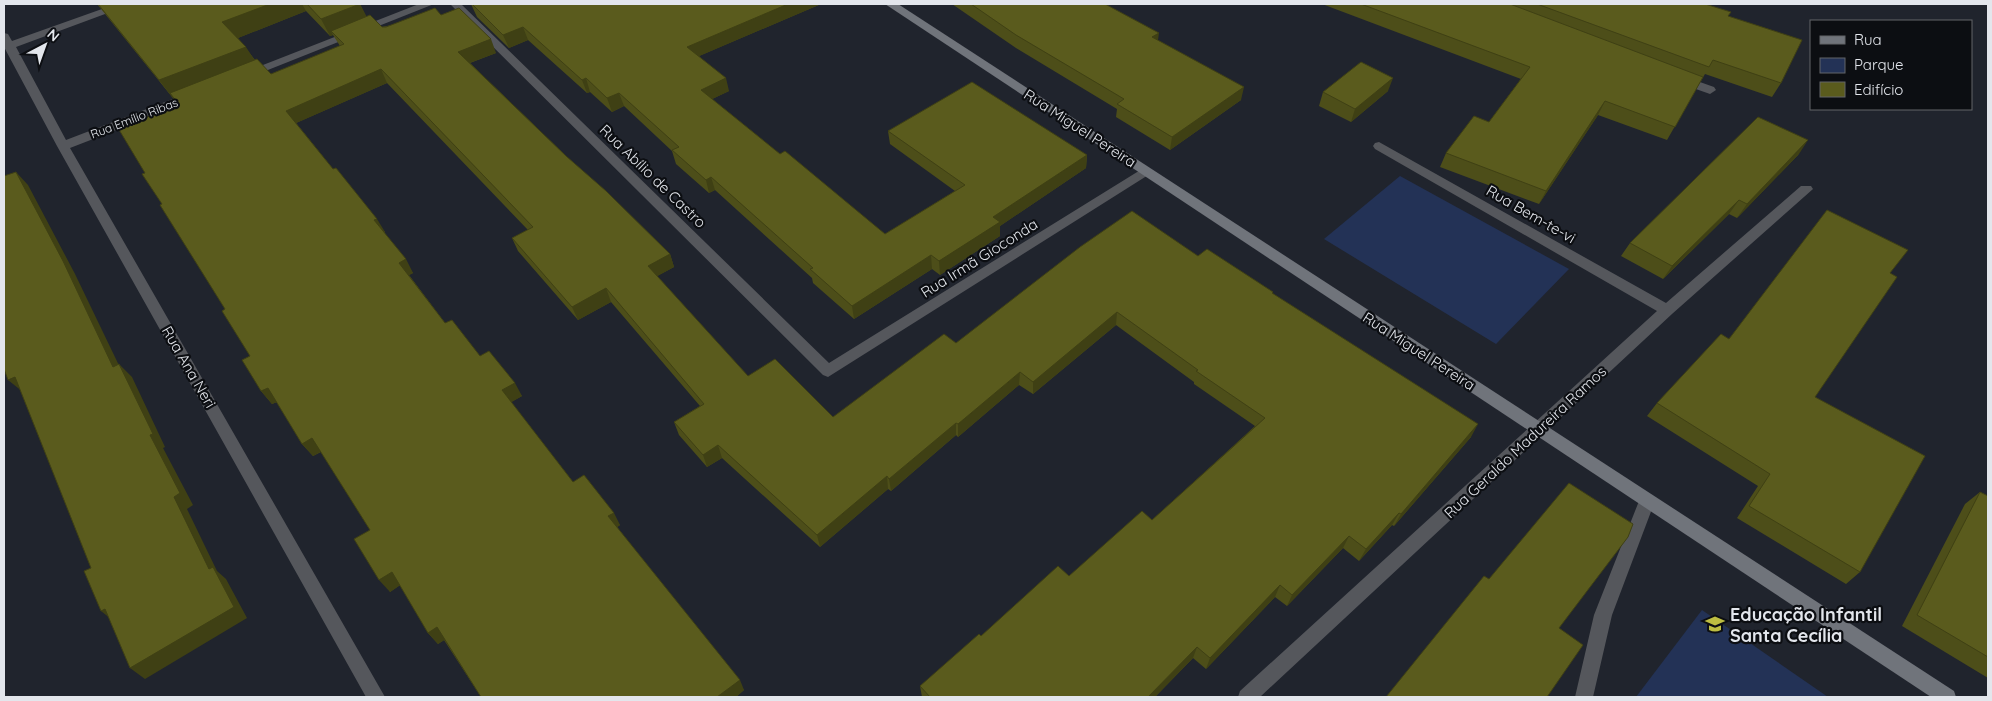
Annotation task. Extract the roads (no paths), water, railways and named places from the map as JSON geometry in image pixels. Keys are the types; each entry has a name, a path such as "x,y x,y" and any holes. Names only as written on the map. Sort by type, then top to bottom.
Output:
{"street":[{"path":"7,41 126,4"},
{"path":"236,78 428,4"},
{"name":"Rua Abílio de Castro","path":"455,4 828,371"},
{"name":"Rua Miguel Pereira","path":"890,4 1947,697"},
{"name":"Rua Ana Neri","path":"7,41 63,146 376,697"},
{"path":"1664,73 1710,90"},
{"name":"Rua Emílio Ribas","path":"63,146 209,89"},
{"name":"Rua Bem-te-vi","path":"1379,146 1667,310"},
{"name":"Rua Irmã Gioconda","path":"828,371 1147,172"},
{"name":"Rua Geraldo Madureira Ramos","path":"1247,697 1667,310 1806,189"},
{"path":"1584,697 1603,616 1647,501"}],"place":[{"name":"Educação Infantil Santa Cecília","path":"1715,624"}]}
